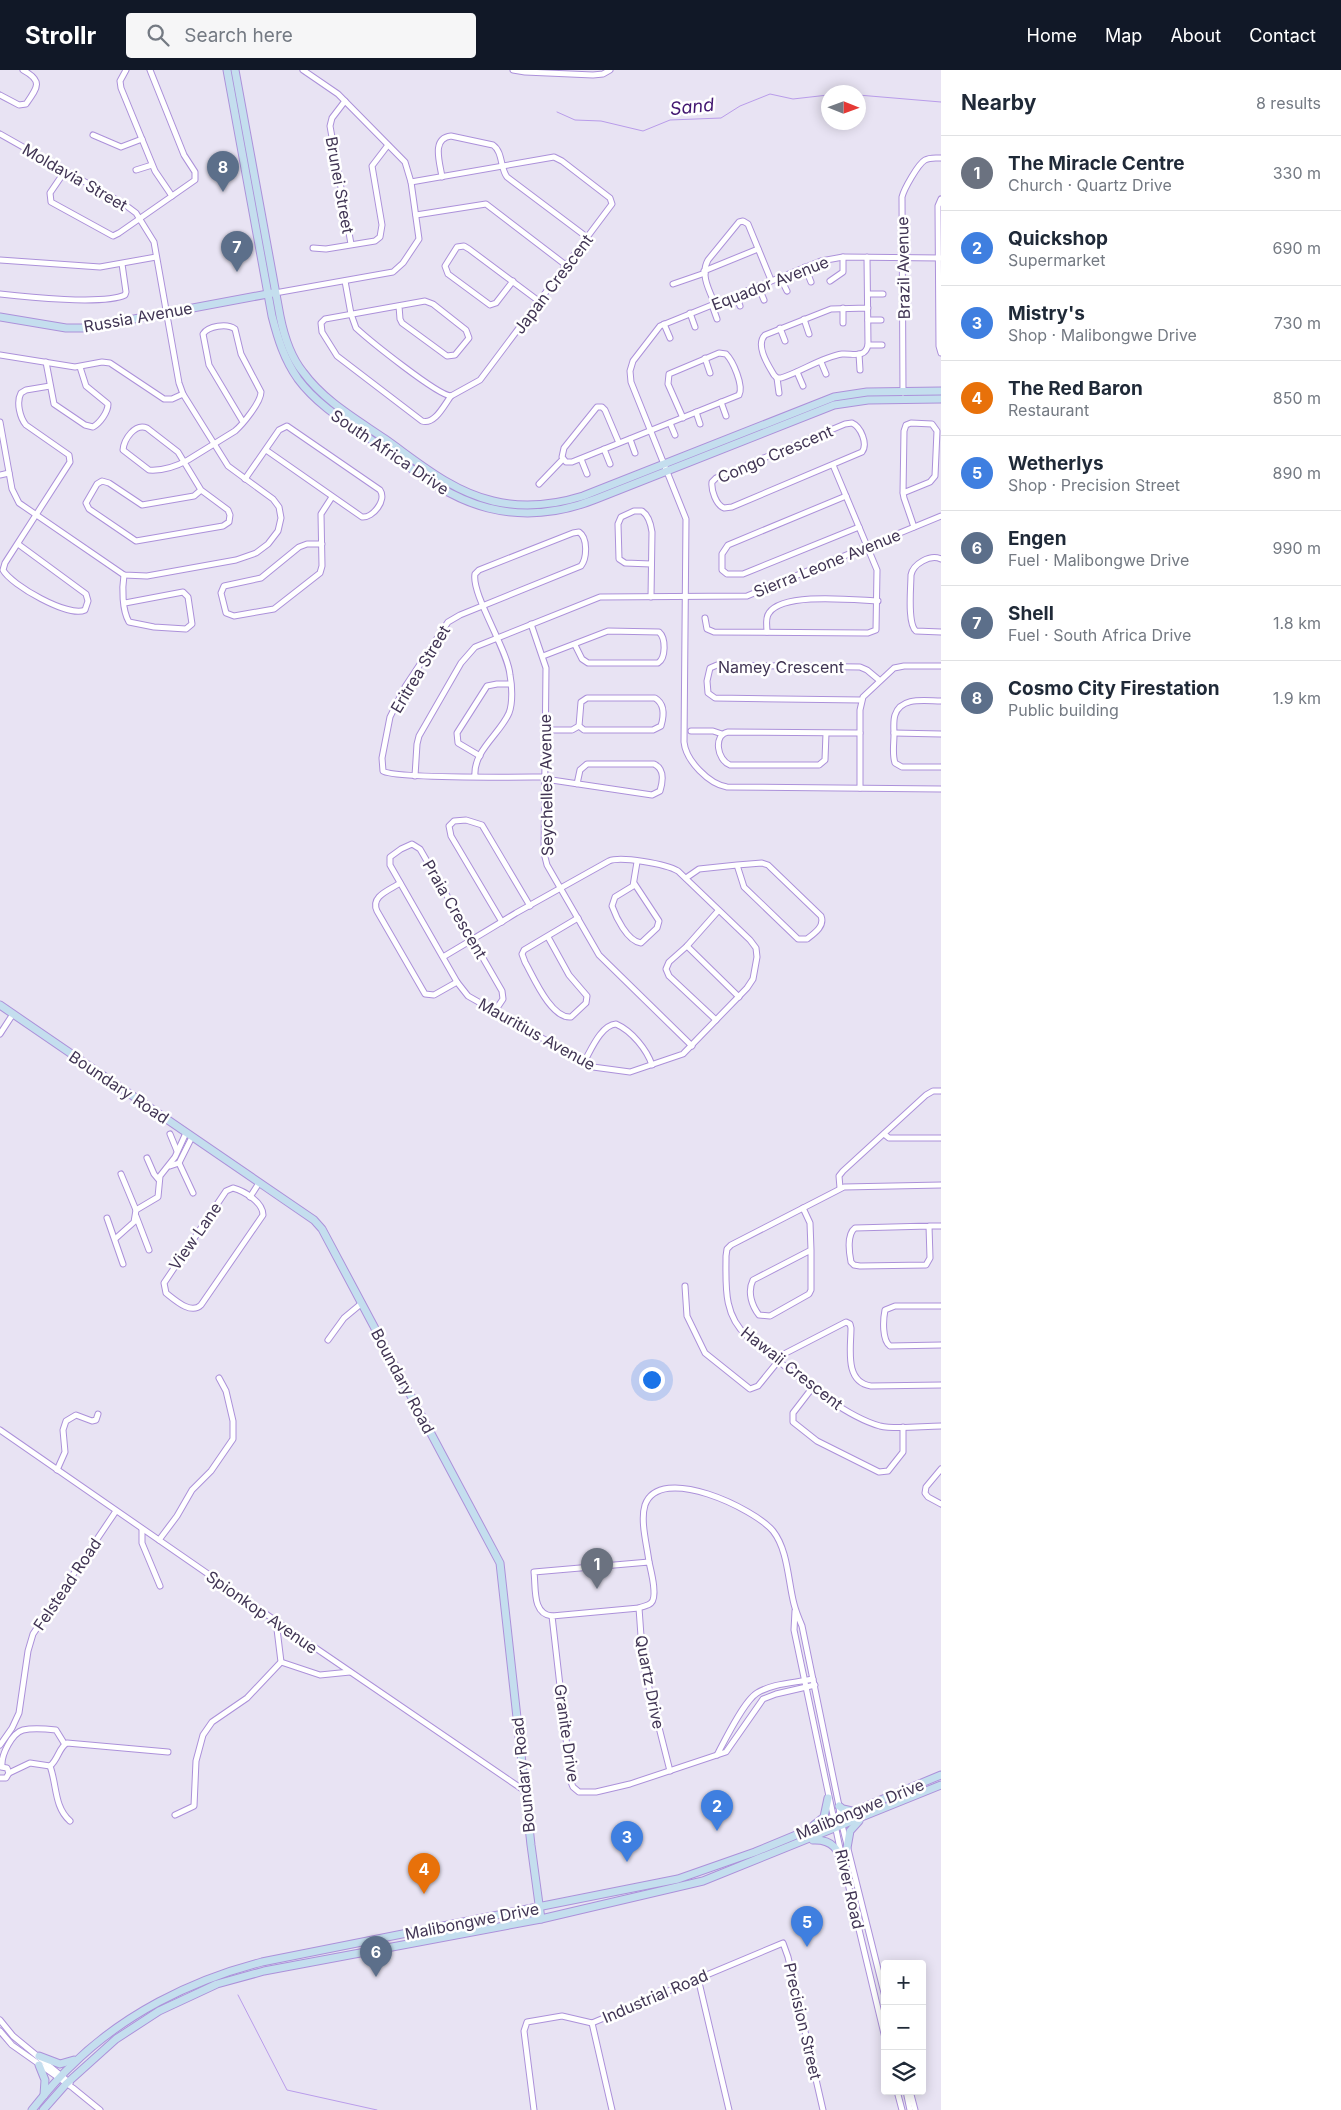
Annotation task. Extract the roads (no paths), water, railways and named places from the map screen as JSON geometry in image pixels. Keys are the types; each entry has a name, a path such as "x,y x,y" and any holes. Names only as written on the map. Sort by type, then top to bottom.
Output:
{"street":[{"path":"0,95 16,104 26,104 36,88 36,82 33,76 23,70"},
{"path":"126,70 120,85 152,165 172,196"},
{"path":"65,171 50,193 49,198 52,203 111,236 120,233 195,180 196,176 184,155 150,70"},
{"name":"South Africa Drive","path":"227,70 283,354 293,372 312,395 331,412 422,476 462,499 506,511 530,513 556,511 590,502 664,468 828,398 856,392 941,391"},
{"name":"South Africa Drive","path":"235,70 272,294"},
{"path":"272,294 392,272 399,268 418,241 411,182 405,162 345,101 303,70"},
{"path":"513,70 593,76 610,70"},
{"name":"Brunei Street","path":"345,101 332,118 330,126 351,244"},
{"name":"Moldavia Street","path":"0,134 130,207 140,219 152,237 183,394 228,466 271,496 279,507 281,518 276,536 252,556 147,576 124,574"},
{"path":"93,136 121,147 142,139"},
{"path":"442,177 439,147 441,142 447,137 495,146 498,149 507,177 588,238"},
{"path":"313,248 326,249 375,241 382,233 372,166 388,145"},
{"name":"Japan Crescent","path":"411,182 556,158 612,201 612,207 480,380 451,396"},
{"name":"Brazil Avenue","path":"903,399 904,192 923,161 941,158"},
{"path":"136,170 152,165"},
{"path":"941,199 939,206 940,323 938,346 941,353"},
{"path":"416,215 486,204 567,266"},
{"path":"717,319 705,272 708,260 739,222 743,221 748,224 771,280"},
{"path":"512,281 496,303 488,304 448,274 445,266 457,247 464,246 512,281 540,302"},
{"path":"673,284 758,249"},
{"path":"0,260 92,266 122,264 156,257"},
{"path":"830,281 843,272 843,257"},
{"name":"Equador Avenue","path":"650,431 629,374 633,362 658,328 664,324 826,259 843,257 939,258"},
{"path":"777,378 840,355 865,352 868,345 867,257"},
{"path":"0,294 98,300 120,298 126,292 122,264"},
{"path":"805,267 811,282"},
{"path":"780,277 787,291"},
{"path":"345,281 351,314 354,326 442,394 451,396 429,422 425,422 337,356 322,332 320,325 326,319 351,314 399,306 423,302 431,303 466,330 469,338 455,355 447,356 402,323 399,306"},
{"path":"758,286 764,300"},
{"name":"Russia Avenue","path":"0,317 75,328 272,294"},
{"path":"868,294 883,294"},
{"path":"736,295 740,306"},
{"path":"843,308 843,323"},
{"path":"779,393 777,378 771,371 760,342 764,335 829,309 868,308"},
{"path":"690,313 695,327"},
{"path":"804,319 809,334"},
{"path":"868,320 881,320"},
{"path":"664,324 670,338"},
{"path":"201,490 194,496 142,505 107,482 102,481 97,484 86,500 86,504 89,509 132,540 144,541 228,524 230,519 228,510 201,490 185,462 170,444 144,427 136,428 124,446 125,453 149,470 171,467 185,462 235,431 243,422 260,399 261,392 241,354 235,329 227,326 207,330 203,338 209,366 243,422"},
{"path":"780,328 785,341"},
{"path":"868,345 882,344"},
{"path":"563,459 568,463 683,418 740,394 740,385 726,354 719,353 705,358 673,371 668,376 668,384 683,418"},
{"path":"859,354 860,370"},
{"path":"0,355 80,366 102,362 110,363 164,399 172,399 183,394"},
{"path":"705,358 710,373"},
{"path":"46,362 52,399 56,406 88,427 95,427 106,412 108,404 86,386 80,366"},
{"path":"821,362 826,374"},
{"path":"797,372 803,386"},
{"path":"18,544 84,592 88,601 85,610 77,612 51,604 18,585 4,571 4,565 70,465 70,459 66,453 25,424 18,399 26,390 50,386"},
{"name":"South Africa Drive","path":"664,468 834,405 860,400 941,399"},
{"path":"721,402 726,416"},
{"path":"538,484 563,459 564,448 597,407 605,410 619,443"},
{"path":"696,412 700,424"},
{"path":"0,422 9,473 17,500 36,515 124,574 122,589 126,617 131,623 186,629 192,624 188,597 183,592 125,603"},
{"path":"670,423 675,434"},
{"path":"914,527 905,506 903,494 905,428 911,423 941,424"},
{"name":"Congo Crescent","path":"845,424 854,424 865,444 864,450 833,465 726,508 719,505 711,487 712,482 716,478 845,424"},
{"path":"903,494 930,482 936,476 937,433 934,424"},
{"path":"245,479 281,427 289,426 380,490 383,495 381,502 365,518 266,450"},
{"path":"650,431 686,519 684,742 686,752 691,760 710,780 723,786 941,789"},
{"path":"630,439 635,453"},
{"path":"604,449 610,464"},
{"path":"581,458 587,474"},
{"path":"705,618 707,629 714,632 871,633 877,627 878,573 833,465"},
{"path":"0,475 9,473"},
{"path":"846,496 728,545 722,554 722,570 727,574 743,574 859,527"},
{"path":"322,544 308,544 299,547 261,578 224,586 221,593 226,613 230,616 236,616 270,610 280,606 321,571 322,544 322,512 332,497"},
{"path":"651,564 625,563 619,559 618,524 621,517 638,510 642,511 646,515 652,530 651,597"},
{"name":"Sierra Leone Avenue","path":"416,776 417,740 435,706 469,652 497,638 600,597 748,596 941,516"},
{"path":"475,776 480,756 509,713 510,672 484,606 474,576 479,570 573,533 579,532 584,536 585,559 581,566 484,606"},
{"path":"941,559 933,558 913,568 911,575 911,621 912,629 916,631 941,632"},
{"path":"767,632 767,616 770,611 795,600 878,601"},
{"name":"Eritrea Street","path":"484,606 453,618 448,622 405,687 390,717 382,758 383,771 389,775 545,778 577,784 652,796 660,791 662,772 654,764 588,764 580,770 577,784"},
{"name":"Seychelles Avenue","path":"531,624 546,668 544,856 549,869 603,960 692,1046"},
{"path":"543,656 608,631 656,632 663,637 663,658 658,663 588,664 582,659 575,645"},
{"name":"Namey Crescent","path":"861,700 715,698 708,693 708,672 710,668 717,665 860,667 879,680"},
{"path":"860,788 861,700 879,680 898,666 941,666"},
{"path":"480,756 458,743 457,733 487,686 510,684"},
{"path":"587,698 655,698 663,706 661,726 656,730 589,730 580,726 580,704 587,698"},
{"path":"941,700 915,700 905,703 895,714 894,734 894,759 897,765 902,767 941,767"},
{"path":"545,730 572,730 580,726"},
{"path":"691,731 713,731 722,734 728,732 860,733"},
{"path":"722,734 719,741 720,756 727,764 817,766 823,764 825,760 826,733"},
{"path":"894,734 941,734"},
{"path":"502,922 450,833 449,826 454,821 474,821 482,825 530,906"},
{"name":"Praia Crescent","path":"392,868 389,861 393,854 408,845 418,846 503,993 502,1001 495,1011"},
{"name":"Mauritius Avenue","path":"392,868 457,982 466,994 596,1068 626,1072 652,1066 682,1055 739,997 753,979 757,952 752,942 686,878 672,869 620,858 611,860 443,957"},
{"path":"634,883 659,921 656,928 641,943 635,942 628,935 612,906 615,897 631,888 634,883 637,862"},
{"path":"686,878 699,868 762,863 768,865 821,916 822,922 820,927 807,939 798,939 744,887 737,865"},
{"path":"400,883 375,901 375,908 381,919 425,994 434,996 457,982"},
{"path":"716,1020 666,972 669,962 687,946 718,911"},
{"path":"548,937 569,975 587,996 586,1004 571,1017 563,1016 546,1000 522,956 524,950 578,918"},
{"path":"687,946 739,997"},
{"name":"Boundary Road","path":"0,1005 319,1225 500,1561 541,1918"},
{"path":"0,1034 13,1014"},
{"path":"584,1062 600,1036 610,1026 616,1024 624,1028 646,1050 652,1066"},
{"path":"840,1188 841,1173 926,1096 933,1091 941,1091"},
{"path":"170,1134 179,1153 179,1162 193,1194"},
{"path":"884,1134 889,1138 941,1138"},
{"path":"114,1239 134,1222 136,1213 158,1197 159,1180 179,1153 189,1135"},
{"path":"147,1158 154,1174 159,1180"},
{"path":"170,1166 179,1162"},
{"path":"120,1174 149,1250"},
{"path":"250,1197 259,1183"},
{"name":"Hawaii Crescent","path":"941,1185 850,1186 840,1188 731,1245 726,1253 726,1295 729,1309 740,1330 840,1407 879,1426 941,1426"},
{"name":"View Lane","path":"228,1189 236,1189 250,1197 262,1210 262,1217 199,1307 191,1309 177,1304 165,1292 163,1285 166,1278 228,1189"},
{"path":"803,1208 810,1225 811,1290 809,1294 770,1316 760,1315 751,1300 753,1280 810,1250"},
{"path":"107,1218 123,1264"},
{"path":"929,1226 930,1258 926,1265 860,1266 851,1262 850,1235 855,1228 929,1226 941,1226"},
{"path":"685,1286 689,1321 705,1353 745,1386 753,1389 758,1386 786,1352 846,1322 850,1324 851,1328 852,1370 855,1377 862,1383 871,1386 941,1385"},
{"path":"328,1340 344,1318 362,1303"},
{"path":"941,1306 892,1306 885,1310 884,1318 885,1340 890,1346 941,1345"},
{"path":"159,1540 177,1516 192,1490 211,1471 233,1439 234,1421 226,1391 219,1378"},
{"path":"813,1387 793,1413 793,1422 821,1443 879,1472 888,1471 902,1454 904,1448 904,1426"},
{"path":"57,1470 65,1454 63,1430 66,1421 76,1415 92,1421 96,1420 98,1414"},
{"name":"Spionkop Avenue","path":"0,1430 276,1622 525,1791"},
{"path":"941,1469 925,1491 926,1496 941,1504"},
{"path":"649,1562 534,1572 538,1609 544,1615 552,1616 639,1608 649,1605 653,1601 654,1596 644,1519 646,1504 654,1492 670,1487 702,1492 725,1499 772,1531 782,1548 795,1606"},
{"name":"Felstead Road","path":"0,1745 12,1728 19,1713 28,1651 33,1634 116,1511"},
{"path":"142,1529 142,1543 160,1586"},
{"name":"River Road","path":"795,1606 802,1626 815,1685 839,1806 837,1818"},
{"name":"River Road","path":"795,1606 794,1630 828,1798 837,1818 846,1873 881,2021"},
{"name":"Quartz Drive","path":"639,1608 643,1664 670,1771"},
{"name":"Granite Drive","path":"552,1616 573,1787 579,1792 596,1792 630,1784 726,1752 763,1699 815,1685"},
{"path":"276,1622 281,1662"},
{"path":"281,1662 320,1674 350,1672"},
{"path":"175,1815 194,1806 196,1761 200,1742 207,1728 222,1714 247,1698 281,1662"},
{"path":"716,1755 753,1696 766,1688 813,1679"},
{"path":"9,1773 7,1768 1,1767 2,1756 16,1736 23,1730 56,1730 64,1743"},
{"path":"64,1743 93,1744 168,1752"},
{"path":"50,1766 56,1760 64,1743"},
{"path":"0,1778 6,1778 9,1773 30,1763 50,1766"},
{"path":"50,1766 59,1806 70,1821"},
{"name":"Malibongwe Drive","path":"32,2110 60,2076 78,2058 110,2032 155,2004 204,1980 241,1968 694,1875 941,1775"},
{"name":"Malibongwe Drive","path":"44,2110 116,2038 183,1998 231,1980 296,1964 541,1918 703,1881 839,1828 941,1785"},
{"path":"804,1832 824,1817 828,1798"},
{"path":"839,1806 854,1811"},
{"path":"847,1848 851,1830 863,1818"},
{"name":"River Road","path":"839,1828 847,1848 881,1980"},
{"path":"808,1840 826,1840 834,1846 838,1850 846,1873"},
{"name":"Precision Street","path":"772,1948 783,1943 786,1949 823,2110"},
{"name":"Industrial Road","path":"534,2110 524,2031 526,2022 562,2016 592,2023 772,1948"},
{"path":"698,1978 729,2110"},
{"path":"0,2020 13,2036 39,2056 100,2110"},
{"path":"592,2023 612,2110"},
{"path":"0,2031 12,2045 39,2065 60,2076"},
{"path":"39,2056 60,2064 78,2058"},
{"path":"39,2065 45,2080 44,2096"},
{"path":"898,2095 901,2109"},
{"path":"907,2095 910,2110"},
{"path":"911,2095 915,2110"}],"waterway":[{"name":"Sand","path":"557,112 575,120 601,121 643,131 670,120 721,118 740,106 770,94 793,99 821,96"},
{"name":"Sand","path":"866,96 941,102"},
{"path":"238,1995 287,2090 377,2110"}],"place":[{"name":"Cosmo City Firestation","path":"223,192"},
{"name":"Shell","path":"237,272"},
{"name":"The Miracle Centre","path":"597,1589"},
{"name":"Quickshop","path":"717,1831"},
{"name":"Mistry's","path":"627,1862"},
{"name":"The Red Baron","path":"424,1894"},
{"name":"Wetherlys","path":"807,1947"},
{"name":"Engen","path":"376,1977"}]}
